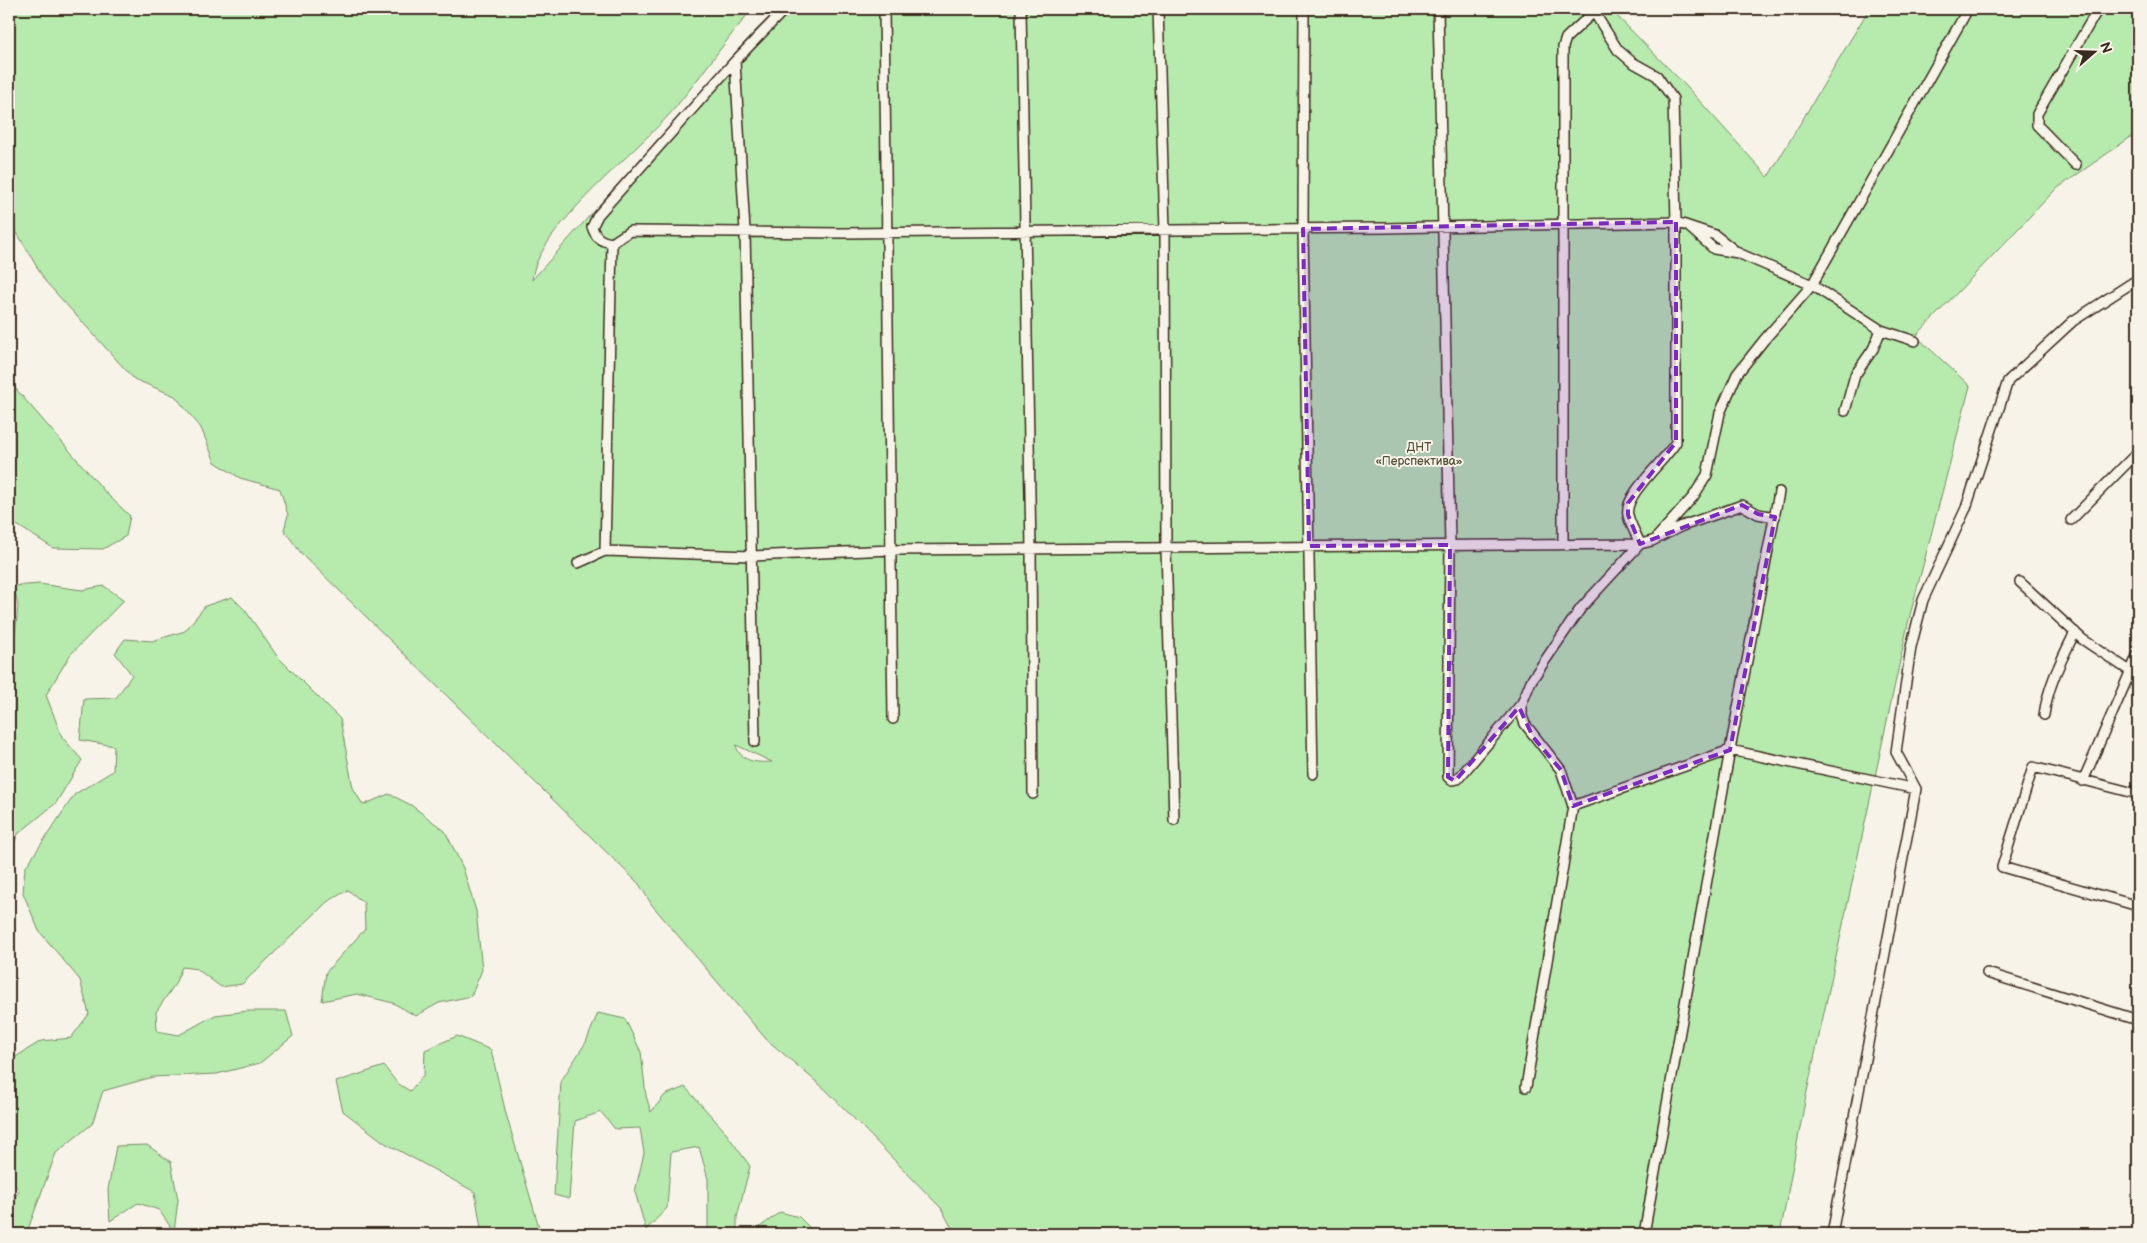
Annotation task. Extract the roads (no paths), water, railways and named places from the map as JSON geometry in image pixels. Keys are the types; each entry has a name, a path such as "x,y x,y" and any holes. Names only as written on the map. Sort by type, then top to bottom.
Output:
{"street":[{"path":"785,9 735,61 598,215 592,227 594,235 600,241 612,243 630,231 887,232 1303,229 1676,222 1715,235 1738,253 1812,285 1881,330 1915,341"},
{"path":"884,9 893,719"},
{"path":"1021,9 1032,549 1033,794"},
{"path":"1158,9 1165,230 1166,548 1174,820"},
{"path":"1304,9 1303,229 1313,774"},
{"path":"1438,9 1450,545 1448,777 1452,780 1458,779 1522,703 1531,681 1581,608 1640,544"},
{"path":"1652,541 1693,497 1707,475 1720,413 1737,374 1812,285 1968,9"},
{"path":"2076,165 2037,125 2037,114 2098,9"},
{"path":"1562,544 1561,225 1563,47 1566,38 1594,10 1618,50 1632,62 1657,76 1673,99 1676,222 1676,442 1669,454 1628,503 1628,515 1640,544"},
{"path":"735,61 745,231 755,742"},
{"path":"605,551 612,243"},
{"path":"1832,1234 1916,789 1896,752 1911,646 1923,600 1966,508 2008,381 2073,321 2138,279"},
{"path":"1845,411 1855,374 1873,349 1881,330"},
{"path":"2071,520 2138,452"},
{"path":"1644,1234 1730,750 1776,517 1779,492"},
{"path":"578,564 605,551 751,556 891,550 1640,544 1652,541 1682,526 1742,505 1758,514 1776,517"},
{"path":"2020,582 2075,632 2134,672"},
{"path":"2044,715 2056,670 2075,632"},
{"path":"2083,781 2134,672 2138,654"},
{"path":"1522,703 1522,716 1525,724 1561,770 1573,806 1526,1087"},
{"path":"1573,806 1730,750 1916,789"},
{"path":"2138,794 2033,767 2002,867 2138,906"},
{"path":"1987,973 2138,1020"}],"park label":[{"name":"ДНТ «Перспектива»","path":"1419,454"}]}
